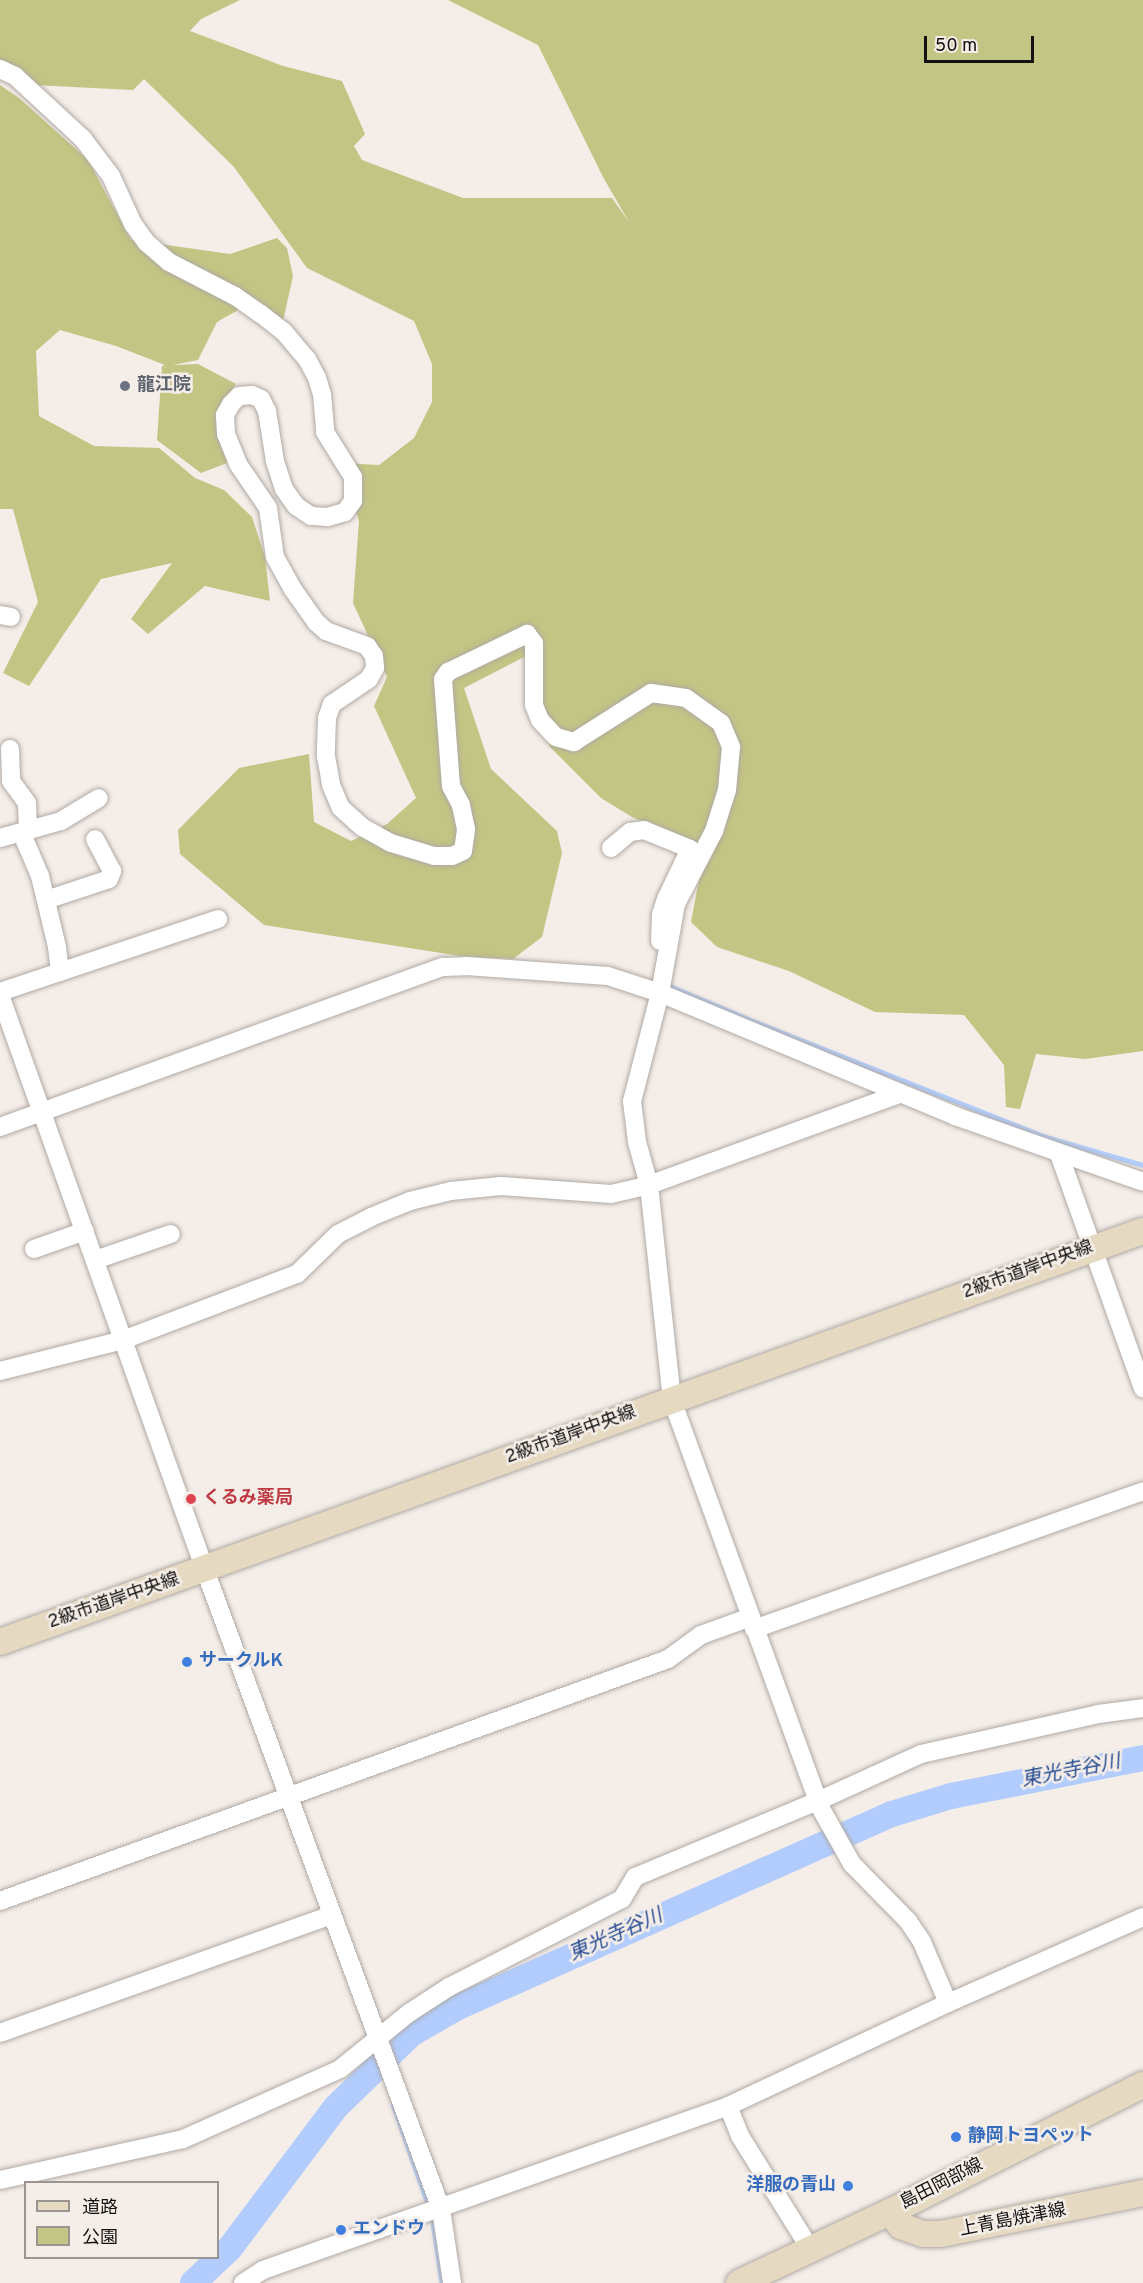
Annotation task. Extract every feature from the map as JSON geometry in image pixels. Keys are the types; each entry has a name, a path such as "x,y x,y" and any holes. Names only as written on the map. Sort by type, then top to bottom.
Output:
{"street":[{"path":"0,69 15,76 83,139 111,176 133,224 147,243 169,262 235,296 268,319 284,332 307,359 317,378 322,394 325,432 353,477 353,501 345,512 327,517 311,516 296,507 284,489 275,461 267,411 261,399 252,395 239,396 225,415 226,434 238,464 268,508 275,557 292,588 316,622 326,631 367,646 374,656 375,668 369,679 332,704 327,718 326,756 331,785 341,808 362,827 391,843 434,856 452,856 463,851 466,829 461,805 450,786 443,679 448,672 527,634 534,643 534,705 540,720 556,737 574,742 651,693 686,698 721,723 731,747 727,790 714,831 676,904 660,993 632,1101 637,1142 649,1185 672,1400 819,1804 852,1864 908,1921 922,1942 948,2003"},
{"path":"10,749 11,781 27,803 25,833 40,876 60,972"},
{"path":"0,838 25,833 61,821 99,798"},
{"path":"611,848 630,832 644,830 690,849 661,914 663,975"},
{"path":"46,900 109,879 112,871 95,839"},
{"path":"218,920 0,994 206,1570 441,2209 452,2283"},
{"path":"0,1127 443,967 466,966 608,976 660,993 899,1094 1059,1154 1143,1182"},
{"path":"0,1371 123,1340 297,1274 338,1234 371,1216 410,1201 451,1191 501,1186 611,1194 649,1185 899,1094"},
{"path":"1059,1154 1143,1388"},
{"path":"34,1249 84,1230"},
{"name":"2級市道岸中央線","path":"2,1635 206,1570 1143,1231"},
{"path":"95,1260 171,1234"},
{"path":"0,1901 668,1659 701,1635 752,1623 1143,1491"},
{"path":"0,2180 183,2139 340,2069 379,2042 409,2013 449,1987 622,1899 635,1877 819,1804 921,1754 1098,1714 1143,1708"},
{"path":"0,2032 332,1915"},
{"path":"243,2283 263,2270 728,2106 948,2003 1143,1917"},
{"name":"島田岡部線","path":"739,2283 890,2212 1143,2085"},
{"path":"728,2106 740,2136 811,2250 759,2283"},
{"name":"上青島焼津線","path":"890,2212 901,2226 923,2234 941,2234 1143,2193"}],"green space":[{"path":"0,0 240,0 201,19 190,31 283,66 342,81 365,134 354,146 362,160 463,198 612,198 629,222 603,177 538,45 448,0 1143,0 1143,1051 1085,1059 1036,1054 1020,1109 1006,1107 1004,1065 964,1015 875,1012 789,971 717,947 691,922 705,848 632,817 601,798 550,747 528,702 543,675 526,656 464,688 491,769 557,831 562,853 542,937 513,959 460,956 264,925 180,854 178,830 239,768 309,754 314,822 351,841 387,824 416,798 374,706 387,677 353,603 359,521 340,463 379,465 414,438 432,402 432,364 414,321 307,268 234,167 144,79 133,90 34,85 0,61"},
{"path":"0,85 19,98 88,160 131,240 230,254 277,238 287,248 293,276 281,330 240,309 217,322 198,360 173,365 198,364 236,384 219,408 227,463 201,473 157,440 162,366 165,365 116,346 60,330 36,351 39,416 94,446 159,448 195,478 224,490 252,517 265,557 270,601 205,586 148,634 131,619 172,563 101,579 29,686 3,673 38,602 13,509 0,509"}],"waterway":[{"path":"665,984 1046,1137 1143,1165"},
{"name":"東光寺谷川","path":"219,2258 230,2248 336,2107 411,2034 458,2007 892,1814 951,1796 1143,1758"},
{"path":"393,2104 429,2207"},
{"path":"432,2215 442,2283"},
{"name":"東光寺谷川","path":"193,2283 218,2259"}],"place":[{"name":"龍江院","path":"125,386"},
{"name":"くるみ薬局","path":"191,1499"},
{"name":"サークルK","path":"187,1662"},
{"name":"静岡トヨペット","path":"956,2137"},
{"name":"洋服の青山","path":"848,2186"},
{"name":"エンドウ","path":"341,2230"}]}
